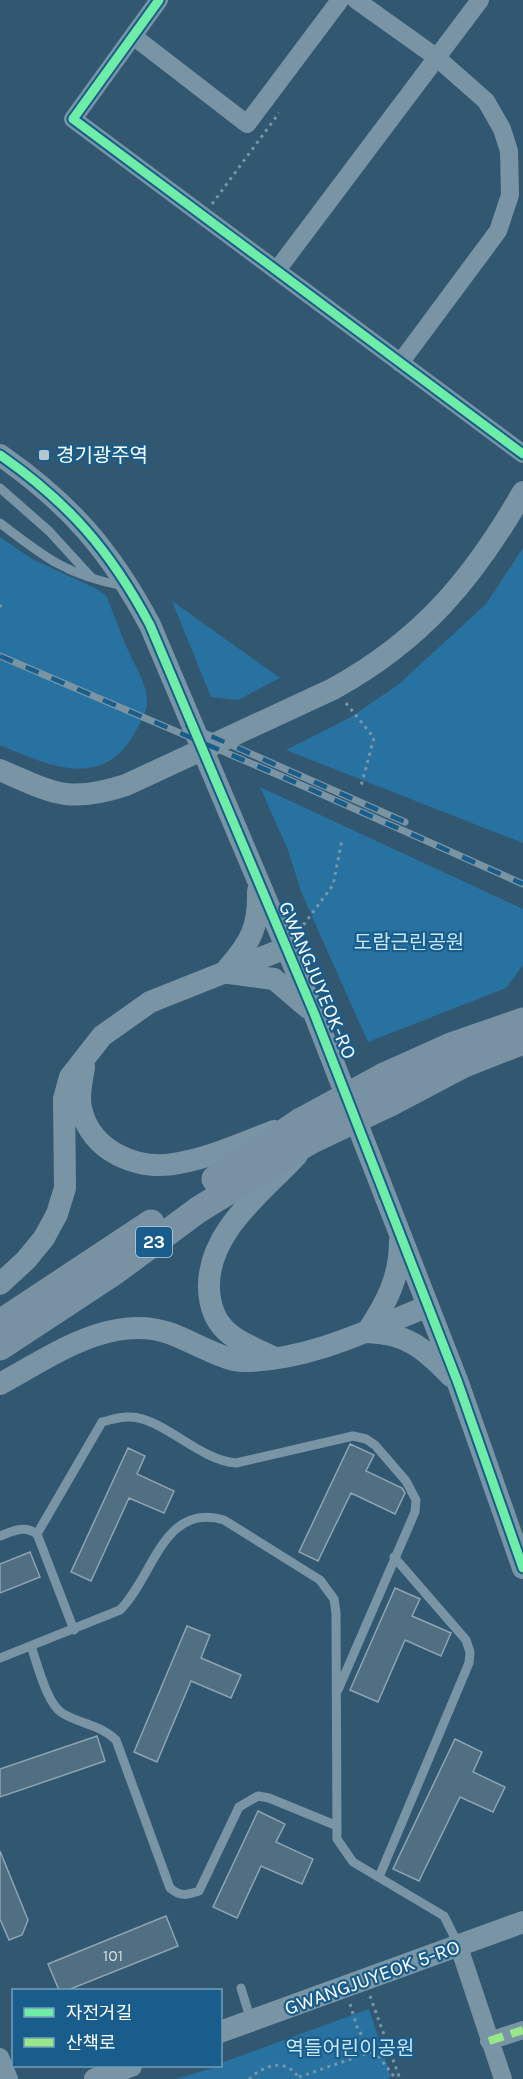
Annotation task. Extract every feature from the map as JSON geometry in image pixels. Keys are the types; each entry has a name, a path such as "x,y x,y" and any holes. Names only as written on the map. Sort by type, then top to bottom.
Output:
{"main road":[{"name":"23","path":"0,1347 114,1272 384,1076 451,1046 523,1021"},
{"name":"23","path":"0,1323 306,1131 390,1103 462,1065 523,1041"}],"street":[{"path":"159,0 72,118 523,454"},
{"path":"133,36 247,124 340,0"},
{"path":"356,0 436,57 468,83 486,101 494,113 509,151 510,195 498,231 400,363"},
{"path":"277,270 480,0"},
{"name":"GWANGJUYEOK-RO","path":"0,455 43,486 84,525 129,587 158,643 257,883 314,1013 458,1383 523,1568"},
{"path":"0,770 59,794 84,796 126,785 333,689 360,674 409,638 449,599 481,562 523,492"},
{"path":"224,972 246,947 253,931 258,915 257,883"},
{"path":"0,1284 26,1260 44,1238 57,1214 65,1188 64,1098 70,1077 102,1036 150,1002 286,948"},
{"path":"224,972 274,979 314,1013"},
{"path":"85,1060 81,1107 90,1132 107,1149 129,1160 150,1165 176,1164 306,1131"},
{"path":"275,1357 244,1344 226,1330 212,1313 209,1270 214,1253 227,1229 306,1131"},
{"path":"367,1332 386,1304 395,1282 400,1261 400,1233"},
{"path":"0,1384 81,1340 130,1328 156,1329 239,1361 304,1353 367,1332 428,1306"},
{"path":"367,1332 387,1333 427,1351 458,1383"},
{"name":"GWANGJUYEOK 5-RO","path":"222,2031 523,1922"},
{"path":"458,1944 503,2079"},
{"path":"489,2041 523,2030"},
{"path":"0,2057 9,2079"},
{"path":"95,2079 128,2067"}],"lane":[{"path":"0,488 49,531 95,581"},
{"path":"0,523 38,554 95,581 129,587"},
{"path":"37,1534 102,1422 131,1417 146,1421 220,1462 236,1463 353,1436 366,1439 406,1481 416,1500 415,1512 336,1695"},
{"path":"0,1658 120,1610 129,1601 170,1534 181,1522 195,1516 209,1516 224,1520 320,1580 329,1590 336,1613 335,1825 343,1850 353,1862 444,1916 458,1944"},
{"path":"0,1536 20,1529 30,1530 37,1534 74,1630"},
{"path":"379,1877 469,1663 470,1652 459,1632 394,1557"},
{"path":"31,1646 52,1704 61,1713 107,1731 116,1740 170,1888 177,1894 187,1895 199,1892 238,1807 258,1796 269,1798 335,1825"},
{"path":"241,1988 251,2021"}],"path":[{"path":"333,689 374,738 361,786"},
{"path":"286,948 333,885 342,840"},
{"path":"354,1984 358,2031 398,2079"},
{"path":"354,1984 398,2079"},
{"path":"249,2079 266,2066 277,2065 294,2070 299,2078 374,2051"}],"green space":[{"path":"0,537 32,559 97,589 107,597 142,680 147,704 134,734 121,752 106,763 90,768 55,765 0,745"},
{"path":"523,548 523,843 286,750 351,717 399,684 486,604"},
{"path":"172,601 280,678 238,700 211,697"},
{"name":"도람근린공원","path":"260,787 523,909 523,965 506,988 368,1042 302,894 288,850"},
{"name":"역들어린이공원","path":"369,2009 391,2077 386,2079 176,2079 222,2067 222,2063"}],"building":[{"path":"350,1444 374,1455 366,1471 402,1488 405,1493 395,1514 351,1493 318,1561 299,1552"},
{"path":"128,1448 145,1456 137,1474 174,1491 164,1513 129,1498 91,1581 71,1572"},
{"path":"30,1552 40,1577 0,1593 0,1564"},
{"path":"395,1588 420,1599 412,1616 451,1633 441,1656 405,1640 378,1702 350,1690"},
{"path":"187,1626 210,1635 201,1658 241,1675 231,1698 191,1681 157,1762 134,1752"},
{"path":"97,1736 105,1761 0,1797 0,1769"},
{"path":"455,1739 482,1752 473,1772 505,1787 493,1812 460,1797 419,1881 393,1869"},
{"path":"258,1811 285,1824 276,1842 313,1859 302,1884 261,1866 237,1918 213,1907"},
{"path":"0,1851 28,1920 22,1935 9,1940 0,1919"},
{"path":"166,1916 178,1946 70,1989 59,1989 48,1964"}],"railway":[{"path":"0,656 283,777 523,884"},
{"path":"186,725 405,822"}],"marked path":[{"path":"489,2041 523,2030"}],"cycle path":[{"path":"159,0 73,119 523,454"},
{"path":"0,455 47,491 86,530 119,574 150,625 314,1013 458,1383 523,1568"}],"place":[{"name":"경기광주역","path":"44,455"}]}
